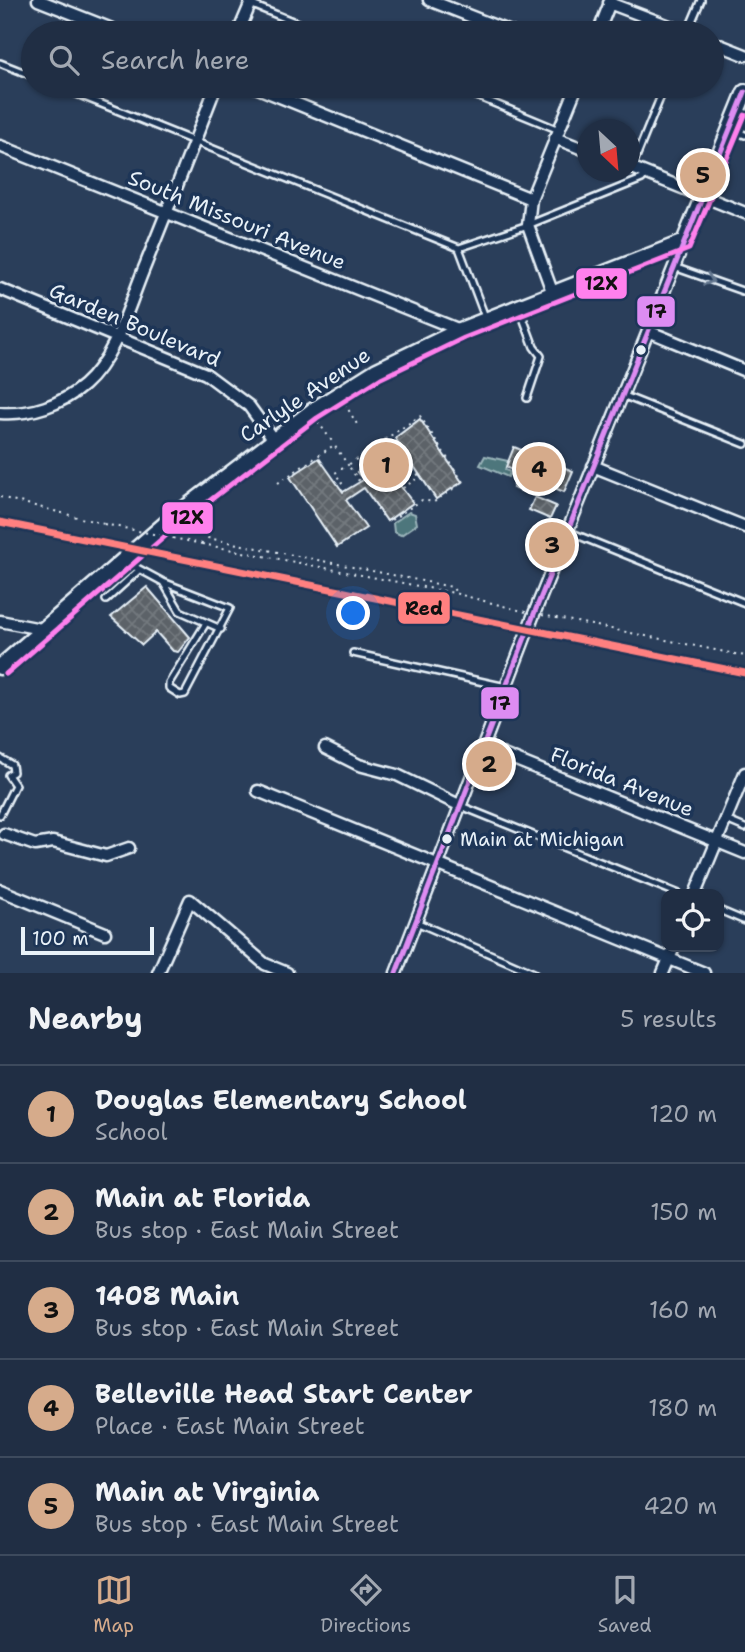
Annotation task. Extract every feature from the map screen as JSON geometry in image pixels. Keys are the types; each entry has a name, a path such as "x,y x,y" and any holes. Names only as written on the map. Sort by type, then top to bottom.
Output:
{"main road":[{"path":"684,242 745,92"},
{"name":"Carlyle Avenue","path":"0,667 121,559 273,439 386,365 460,330 684,242"}],"street":[{"path":"38,0 91,21"},
{"path":"429,0 482,21"},
{"path":"602,21 610,1 658,21"},
{"path":"243,21 251,2"},
{"path":"724,47 745,55"},
{"path":"0,413 37,410 71,396 99,367 116,336 211,98"},
{"path":"283,98 531,199"},
{"path":"553,294 528,225 531,199 572,98"},
{"path":"557,134 577,145"},
{"name":"South Missouri Avenue","path":"0,145 460,330"},
{"path":"640,172 745,213"},
{"path":"396,973 534,614 684,242"},
{"name":"Garden Boulevard","path":"0,289 222,383 249,406 273,439"},
{"path":"648,331 745,371"},
{"path":"593,466 745,527"},
{"path":"0,621 41,629"},
{"name":"Florida Avenue","path":"484,747 745,853"},
{"path":"325,748 359,765 397,775 461,806"},
{"path":"697,889 745,773"},
{"path":"258,791 704,973"},
{"path":"0,844 2,833 35,845 53,842 106,856 129,848"},
{"path":"0,890 105,933"},
{"path":"158,973 190,900 265,964 287,973"},
{"path":"663,973 672,952"}],"lane":[{"path":"692,21 701,0"},
{"path":"251,2 295,21"},
{"path":"0,63 21,71"},
{"path":"85,98 194,144 458,248 528,225 642,179 646,174"},
{"path":"478,98 557,134"},
{"path":"640,146 660,98"},
{"path":"730,129 745,135"},
{"path":"458,248 486,320"},
{"path":"674,267 745,292"},
{"path":"519,307 534,346 541,356 527,398"},
{"path":"622,395 745,444"},
{"path":"567,531 745,603"},
{"path":"121,559 163,582 229,606 221,629 185,694 180,695 169,688 169,683 206,623"},
{"path":"106,600 139,570"},
{"path":"163,582 180,611 221,629"},
{"path":"353,653 506,687"},
{"path":"0,758 12,765 13,772 8,775 0,774"},
{"path":"0,814 15,785 8,775"},
{"path":"461,806 667,889"},
{"path":"726,820 745,828"},
{"path":"724,912 745,921"},
{"path":"416,922 534,973"}],"path":[{"path":"337,409 345,404 358,426"},
{"path":"339,485 342,483 335,473 420,416 463,482 434,502 422,500 388,522 377,509"},
{"path":"318,422 359,481"},
{"path":"278,483 334,445"},
{"path":"372,448 382,464"},
{"path":"403,488 419,477 416,473"},
{"path":"0,497 104,524 454,593 534,614 745,656"},
{"path":"197,514 186,526 208,538 452,587 454,593"}],"green space":[{"path":"485,456 508,461 505,470 510,472 508,477 480,465"},
{"path":"409,512 415,514 417,524 401,535 394,532 393,523"}],"building":[{"path":"420,419 462,482 436,499 395,438"},
{"path":"514,447 573,471 564,492 531,478 526,493 513,488 518,473 506,467"},
{"path":"379,457 413,503 387,521 364,488 346,500 366,528 337,547 290,477 319,458 343,492 363,480 357,472"},
{"path":"535,497 556,506 550,519 529,510"},
{"path":"147,587 190,637 178,652 173,651 156,632 142,645 111,617"}],"transit line":[{"name":"17","path":"396,973 534,614 745,92"},
{"name":"12X","path":"6,674 178,525 317,418 381,378 464,338 689,249 745,115"},
{"name":"Red","path":"0,522 745,673"}],"place":[{"name":"Main at Virginia","path":"703,175"},
{"name":"Douglas Elementary School","path":"386,465"},
{"name":"Belleville Head Start Center","path":"539,469"},
{"name":"1408 Main","path":"552,545"},
{"name":"Main at Florida","path":"489,764"},
{"name":"Main at Michigan","path":"447,839"}]}
